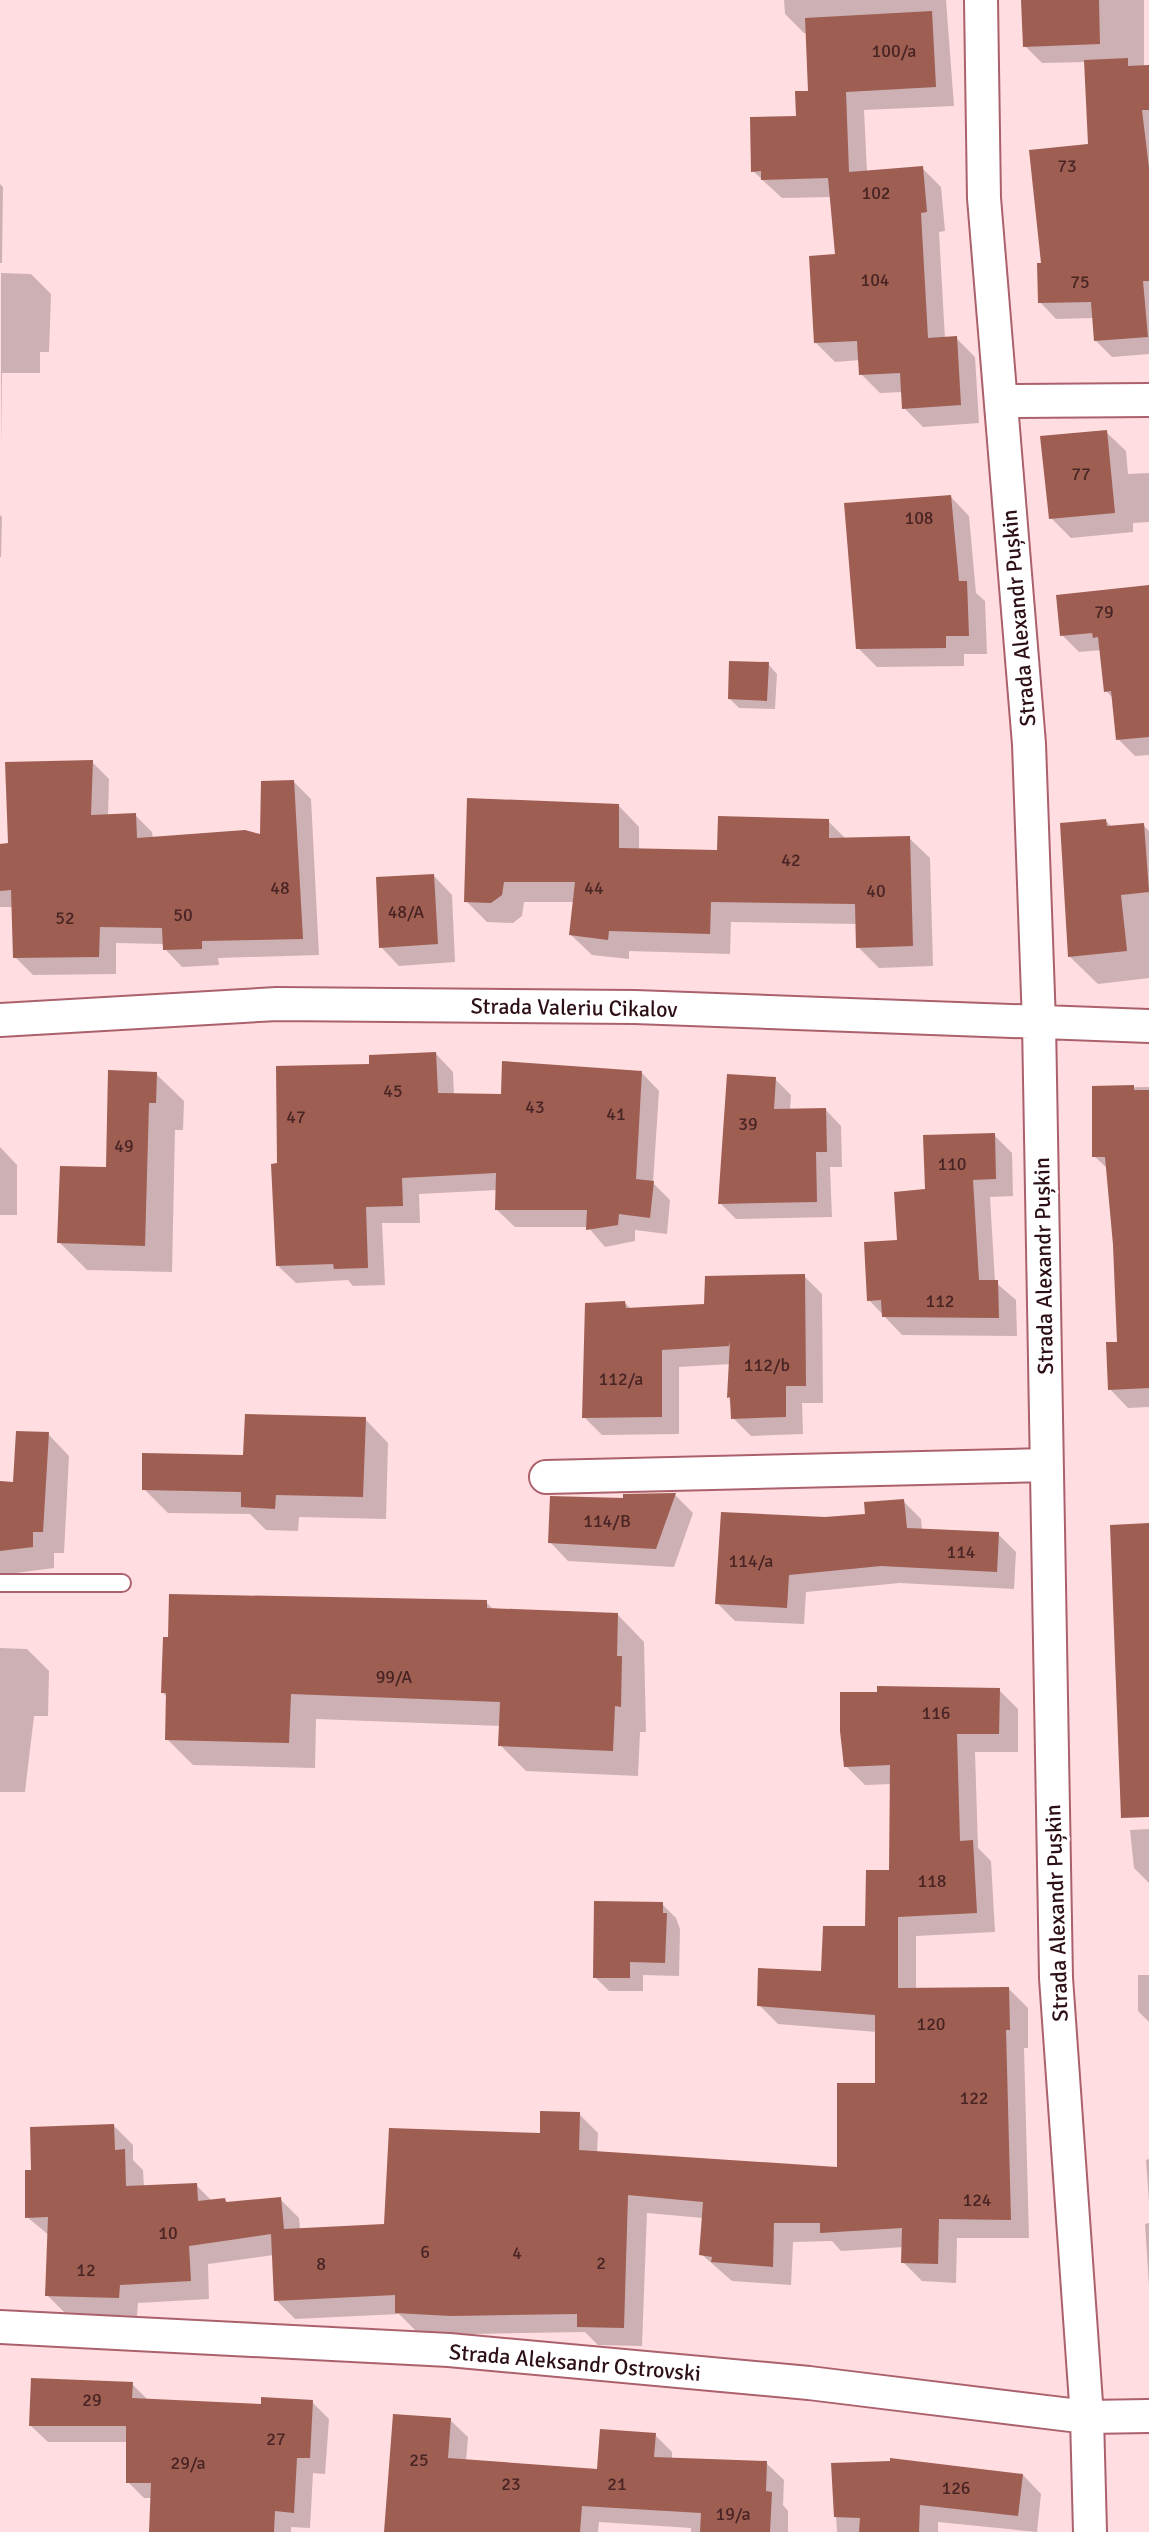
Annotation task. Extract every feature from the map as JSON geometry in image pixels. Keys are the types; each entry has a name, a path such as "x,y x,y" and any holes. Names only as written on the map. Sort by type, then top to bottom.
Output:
{"street":[{"name":"Strada Alexandr Pușkin","path":"981,0 984,198 1029,744 1039,1023 1056,1978 1087,2417 1090,2532"},
{"path":"1001,401 1149,400"},
{"name":"Strada Valeriu Cikalov","path":"0,1020 277,1004 635,1007 1149,1026"},
{"path":"546,1477 1046,1465"},
{"name":"Strada Aleksandr Ostrovski","path":"0,2327 449,2350 809,2383 1087,2417 1149,2416"}],"lane":[{"path":"0,1583 122,1583"}],"building":[{"path":"1021,0 1099,0 1100,44 1023,47"},
{"path":"932,11 936,87 846,92 849,172 923,166 927,212 921,213 928,338 957,336 961,405 902,409 900,373 859,375 857,341 814,343 809,256 835,254 828,178 761,180 761,171 751,172 750,117 796,116 795,91 808,91 805,18"},
{"path":"1128,58 1128,66 1149,65 1149,110 1142,110 1149,168 1149,281 1143,281 1148,337 1094,341 1091,302 1038,303 1037,263 1041,263 1029,150 1088,144 1084,60"},
{"path":"1107,430 1115,513 1049,519 1040,436"},
{"path":"951,495 959,581 967,581 969,636 946,636 946,648 856,649 844,503"},
{"path":"1149,585 1149,737 1116,740 1111,691 1104,692 1098,637 1093,638 1092,633 1060,636 1056,595"},
{"path":"729,661 769,662 767,701 728,699"},
{"path":"93,760 91,815 136,813 137,838 245,830 260,834 261,781 294,780 303,939 202,941 202,949 163,950 162,928 100,927 99,957 13,958 11,890 0,891 0,844 8,843 5,762"},
{"path":"467,798 619,804 619,848 717,850 718,816 829,819 829,838 910,836 913,946 856,948 855,904 711,902 710,934 609,931 608,940 569,935 575,882 504,882 502,895 491,903 464,902"},
{"path":"1106,819 1107,826 1144,823 1149,892 1121,895 1127,951 1068,957 1060,823"},
{"path":"434,874 438,944 379,948 376,877"},
{"path":"436,1052 438,1093 501,1094 502,1061 642,1071 636,1179 654,1181 650,1218 619,1214 618,1225 586,1230 587,1210 495,1210 496,1173 402,1178 403,1206 366,1207 368,1268 334,1269 333,1264 276,1266 271,1164 277,1163 276,1066 369,1064 369,1055"},
{"path":"108,1070 157,1072 156,1103 149,1103 145,1246 57,1243 60,1166 106,1167"},
{"path":"727,1074 776,1077 774,1109 826,1108 827,1152 816,1152 817,1202 718,1204"},
{"path":"1134,1085 1134,1090 1149,1090 1149,1388 1108,1390 1106,1342 1117,1342 1113,1245 1105,1157 1092,1157 1092,1086"},
{"path":"995,1133 996,1179 973,1180 979,1280 998,1280 999,1318 882,1317 881,1300 867,1301 864,1242 897,1240 894,1192 925,1189 923,1135"},
{"path":"805,1274 806,1386 786,1386 786,1417 731,1419 730,1397 727,1398 730,1341 729,1346 662,1350 662,1417 582,1418 585,1303 625,1301 626,1308 704,1304 705,1276"},
{"path":"245,1414 366,1417 363,1497 276,1495 275,1509 241,1507 241,1492 142,1490 142,1453 243,1455"},
{"path":"16,1431 49,1432 43,1532 33,1532 33,1547 0,1551 0,1481 13,1482"},
{"path":"676,1493 656,1549 548,1543 550,1496 623,1498 623,1494"},
{"path":"904,1499 907,1528 999,1532 997,1572 881,1566 789,1575 787,1608 715,1604 721,1512 825,1517 865,1514 864,1502"},
{"path":"1149,1523 1149,1817 1121,1818 1110,1525"},
{"path":"169,1594 487,1600 487,1608 618,1613 617,1656 622,1656 621,1707 615,1706 613,1751 498,1746 500,1702 291,1694 289,1743 165,1740 166,1693 161,1693 163,1637 168,1637"},
{"path":"877,1686 1000,1688 999,1734 957,1734 960,1841 973,1840 977,1913 898,1917 898,1988 1009,1987 1010,2030 1006,2030 1011,2220 939,2219 938,2264 901,2263 902,2228 820,2233 820,2223 774,2223 773,2267 711,2262 712,2257 699,2255 703,2202 628,2195 624,2328 577,2327 577,2314 451,2316 395,2313 395,2295 274,2301 271,2234 189,2246 191,2281 120,2285 119,2298 45,2296 48,2217 25,2218 25,2170 31,2170 30,2127 114,2124 115,2150 125,2149 126,2186 197,2183 198,2201 281,2197 284,2229 384,2224 389,2128 540,2133 540,2111 580,2112 579,2150 837,2167 837,2083 875,2083 875,2015 757,2006 758,1968 821,1971 823,1926 865,1926 866,1870 889,1870 890,1765 844,1767 840,1731 840,1692 877,1692"},
{"path":"594,1901 663,1902 663,1913 667,1913 665,1963 630,1962 630,1978 593,1978"},
{"path":"31,2378 133,2382 132,2398 261,2404 261,2397 313,2400 310,2458 297,2458 294,2513 275,2511 274,2532 149,2532 151,2483 126,2483 126,2426 29,2426"},
{"path":"393,2414 451,2418 448,2458 597,2469 600,2429 656,2433 654,2457 767,2461 766,2491 772,2492 770,2532 700,2532 701,2513 582,2506 580,2532 384,2532"},
{"path":"890,2458 1023,2474 1018,2516 920,2505 919,2532 859,2532 860,2518 834,2517 831,2463 890,2461"}]}
